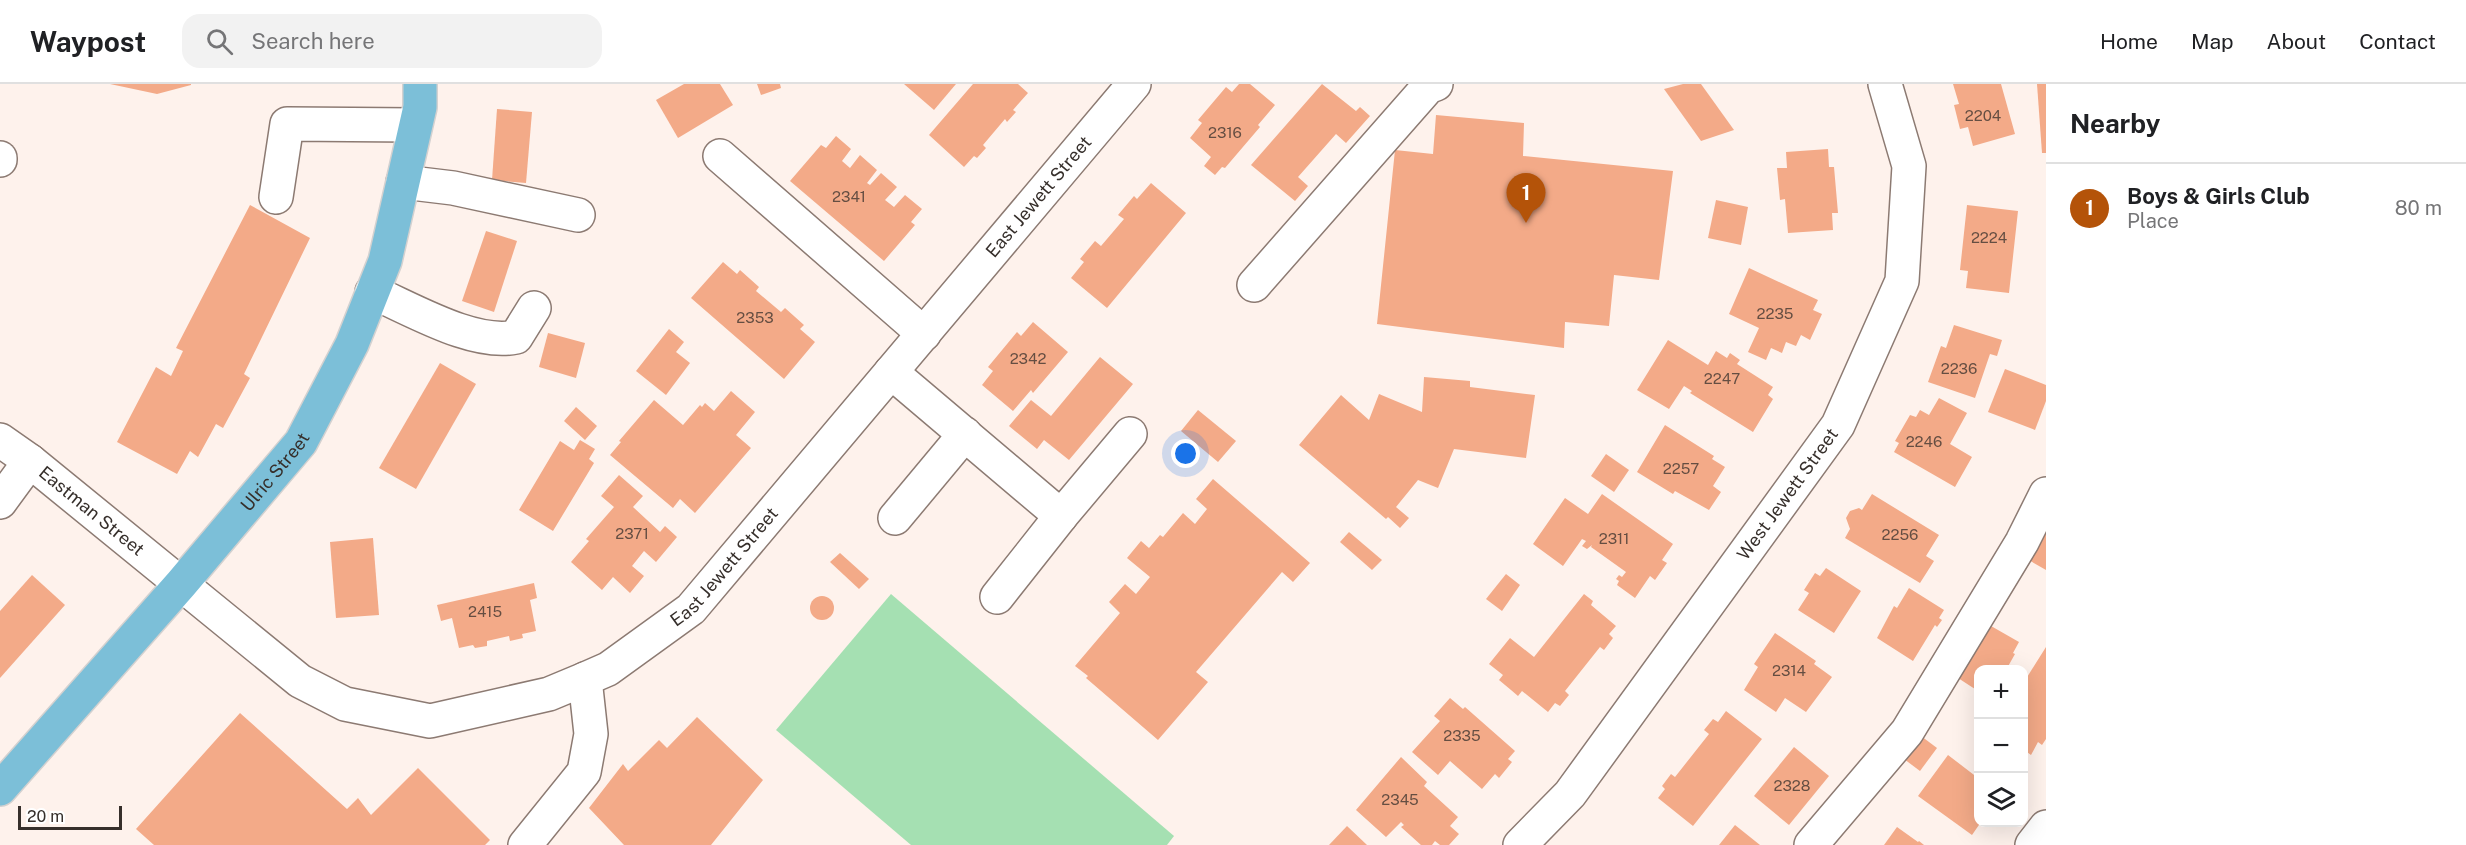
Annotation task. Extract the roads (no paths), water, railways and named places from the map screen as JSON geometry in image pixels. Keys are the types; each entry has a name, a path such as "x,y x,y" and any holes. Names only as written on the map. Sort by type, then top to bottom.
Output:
{"main road":[{"name":"Ulric Street","path":"0,789 181,584 301,442 352,344 385,261 420,107 420,84"}],"street":[{"name":"East Jewett Street","path":"181,584 300,681 345,704 430,721 549,694 608,669 691,609 1134,84"},
{"path":"1254,285 1428,87 1436,84"},
{"name":"West Jewett Street","path":"1520,845 1570,794 1838,425 1902,281 1909,166 1885,84"},
{"path":"276,197 288,124 415,125"},
{"path":"720,156 924,334"},
{"path":"403,182 453,188 578,215"},
{"path":"372,292 462,331 504,339 516,336 534,308"},
{"path":"891,372 1061,516"},
{"path":"895,518 965,434"},
{"path":"997,597 1130,434"},
{"name":"Eastman Street","path":"0,440 30,461 181,584"},
{"path":"0,502 30,461"},
{"path":"1811,845 1907,732 2022,542 2046,494"},
{"path":"525,845 584,772 591,734 585,679"},
{"path":"2032,845 2046,827"}],"place":[{"name":"Boys & Girls Club","path":"1526,223"}]}
